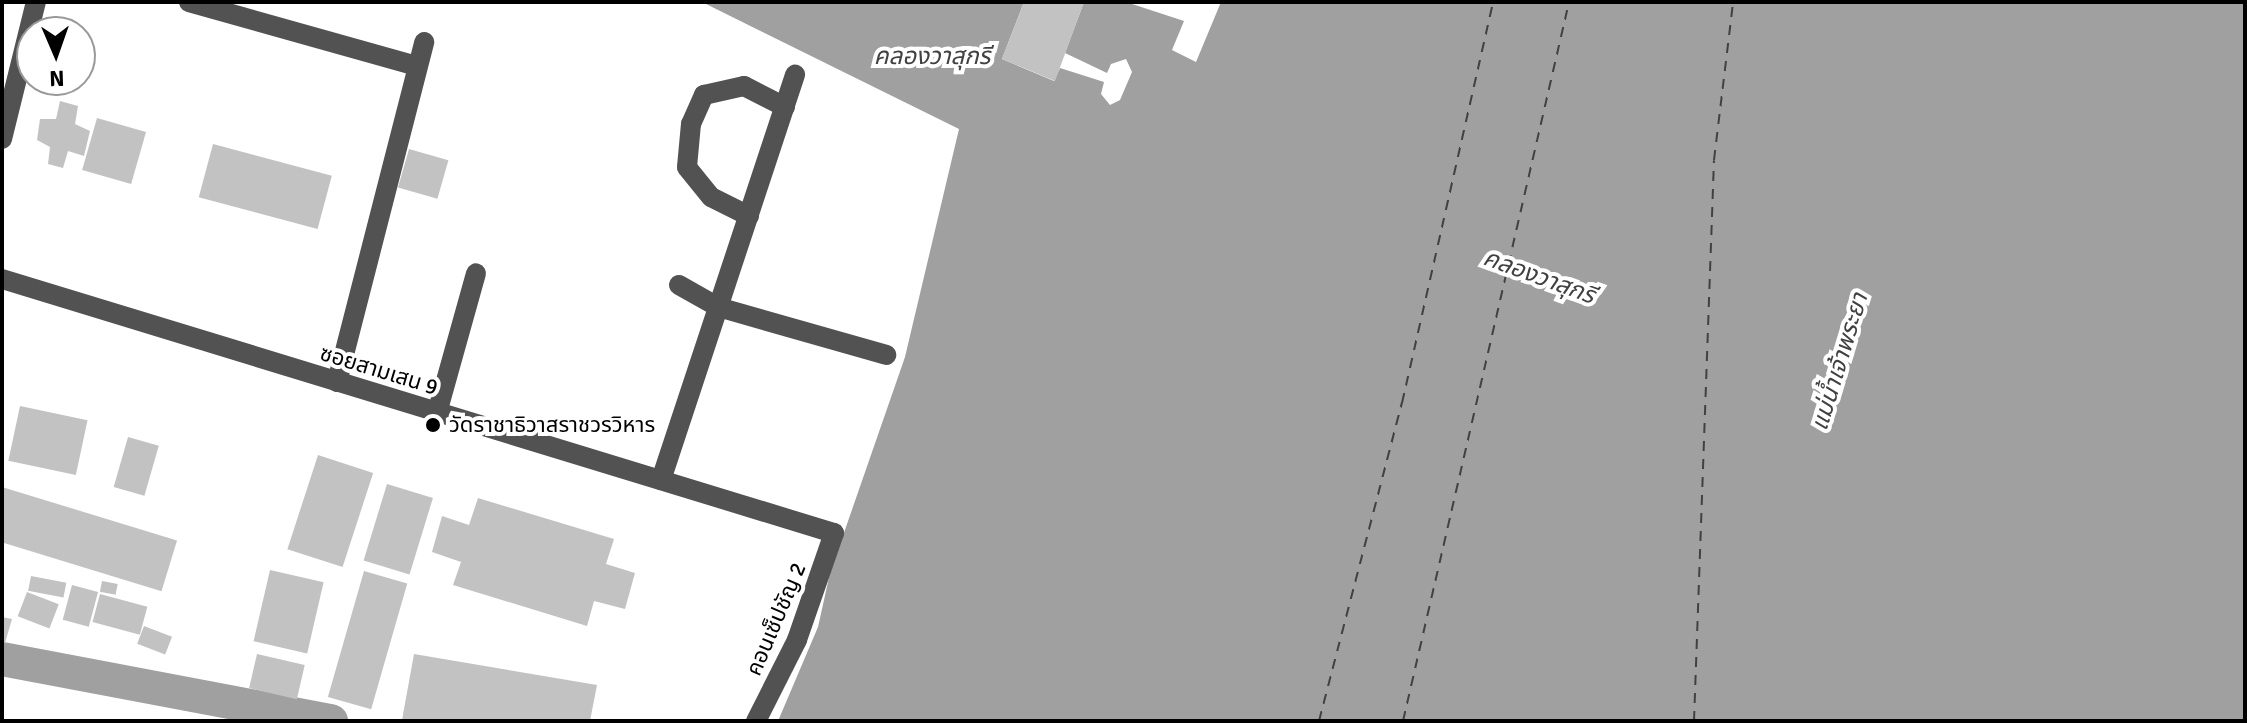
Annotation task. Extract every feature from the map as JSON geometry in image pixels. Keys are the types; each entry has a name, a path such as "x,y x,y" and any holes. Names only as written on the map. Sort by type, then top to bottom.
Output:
{"street":[{"path":"2,139 36,2"},
{"path":"189,2 417,66"},
{"path":"337,382 424,42"},
{"path":"661,480 795,75"},
{"path":"749,216 711,197 687,167 691,124 704,95 744,86 785,107"},
{"path":"437,413 476,273"},
{"name":"ซอยสามเสน 9","path":"2,279 834,533"},
{"path":"679,285 718,307 886,355"},
{"name":"คอนเซ็ปชัญ 2","path":"756,721 797,640 834,533"}],"water":[{"path":"673,2 1024,2 1002,59 1054,81 1060,68 1104,82 1101,94 1110,105 1120,100 1132,72 1126,59 1111,64 1107,73 1065,53 1084,2 1126,2 1184,21 1172,50 1196,62 1221,2 2245,2 2245,721 778,721 818,627 830,573 905,357 959,129 706,4"}],"building":[{"path":"1024,2 1084,2 1055,81 1002,59"},
{"path":"60,101 78,106 75,124 90,131 84,156 68,151 63,168 48,164 50,147 37,140 40,119 56,119"},
{"path":"97,118 146,132 131,184 82,170"},
{"path":"213,144 332,176 318,229 199,197"},
{"path":"409,149 448,160 437,199 398,187"},
{"path":"20,406 87,420 76,475 8,461"},
{"path":"128,437 159,446 144,496 114,487"},
{"path":"318,455 373,473 343,567 287,549"},
{"path":"387,484 433,498 410,575 364,561"},
{"path":"2,487 177,541 162,591 2,542"},
{"path":"478,498 614,539 606,564 635,573 625,609 594,601 587,626 453,585 461,562 432,552 442,516 469,525"},
{"path":"270,570 324,582 307,654 254,641"},
{"path":"364,571 407,583 371,709 328,697"},
{"path":"31,576 66,583 63,598 28,591"},
{"path":"102,581 118,584 116,595 100,592"},
{"path":"72,585 98,592 89,627 63,620"},
{"path":"27,592 59,604 49,628 18,616"},
{"path":"100,594 147,607 140,635 92,622"},
{"path":"2,617 12,619 5,643 2,642"},
{"path":"144,626 172,637 165,654 137,644"},
{"path":"257,654 305,665 297,699 249,688"},
{"path":"414,654 597,685 590,721 402,720"}],"waterway":[{"path":"2,659 331,721"}],"ferry route":[{"path":"1319,721 1402,403 1493,2"},
{"path":"1403,721 1569,2"},
{"path":"1694,721 1714,160 1733,2"}],"place":[{"name":"วัดราชาธิวาสราชวรวิหาร","path":"433,425"}],"water label":[{"name":"คลองวาสุกรี","path":"932,57"},
{"name":"คลองวาสุกรี","path":"1539,277"},
{"name":"แม่น้ำเจ้าพระยา","path":"1840,362"}]}
